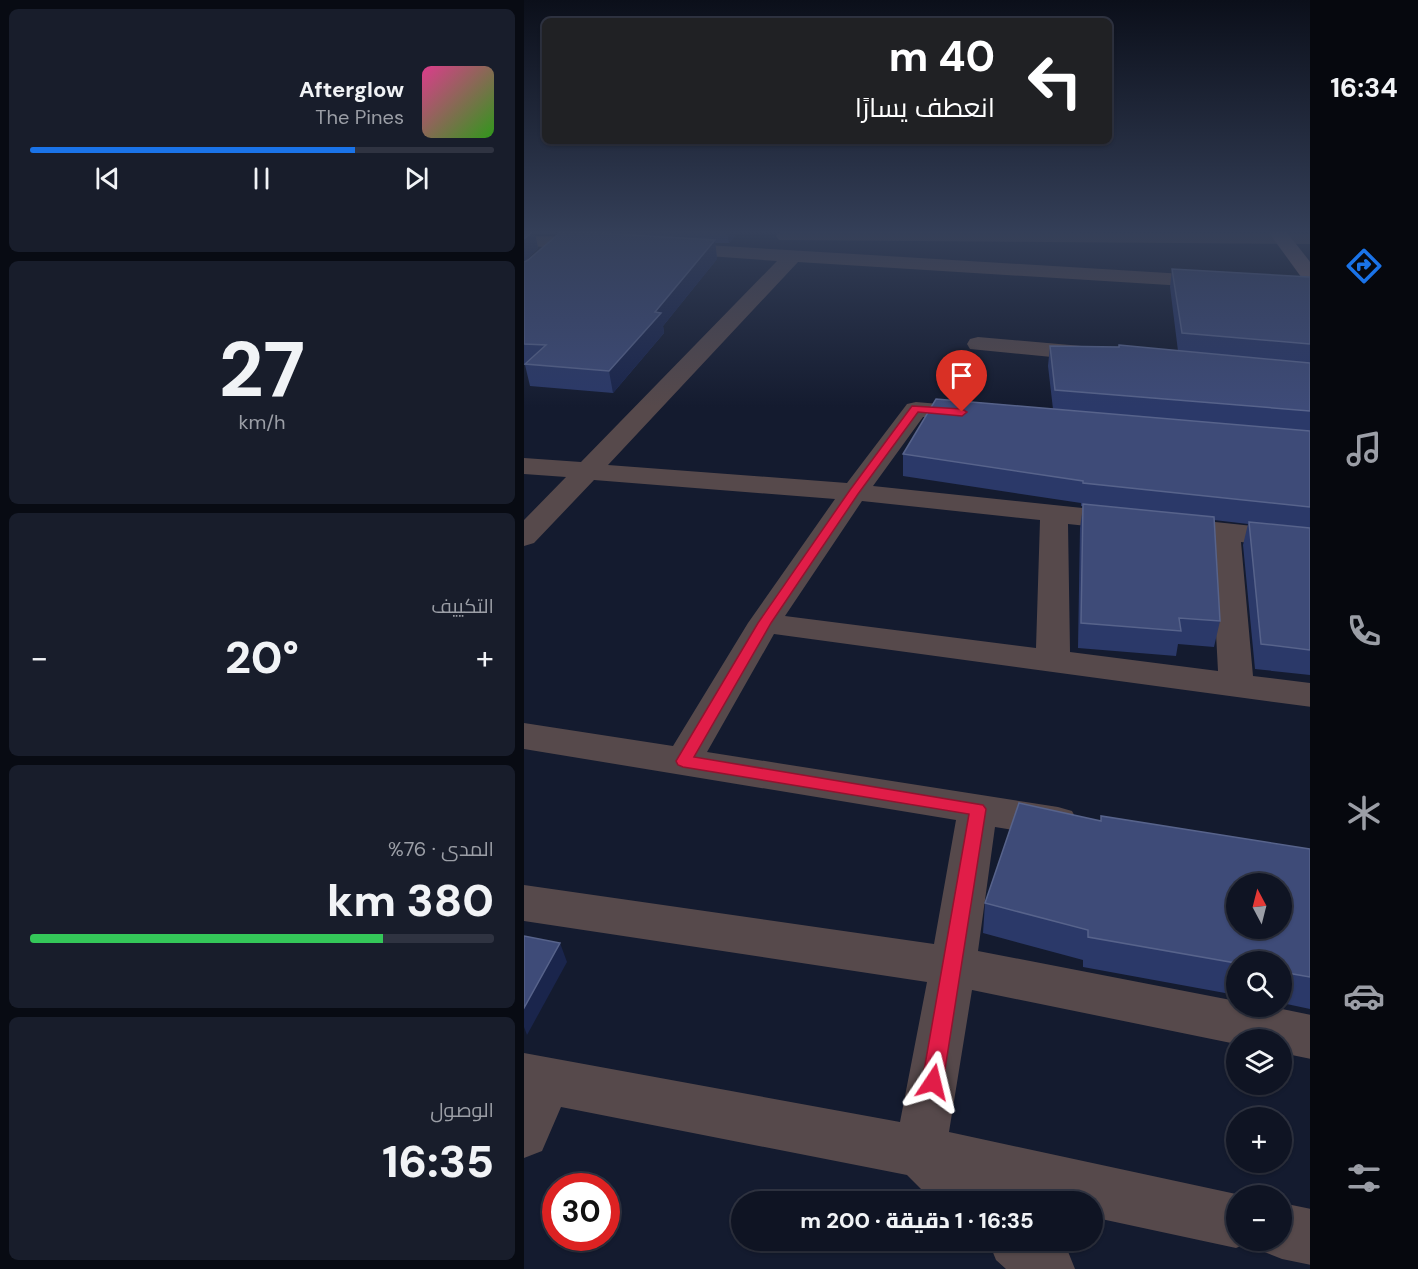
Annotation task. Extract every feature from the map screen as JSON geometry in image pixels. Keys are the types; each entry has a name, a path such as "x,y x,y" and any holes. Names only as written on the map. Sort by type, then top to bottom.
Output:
{"street":[{"path":"524,537 761,289"},
{"path":"978,344 1109,356"},
{"path":"683,761 764,623 854,492 916,409 999,416"},
{"path":"524,466 854,492 1310,542"},
{"path":"1053,662 1054,514"},
{"path":"1225,532 1236,685"},
{"path":"764,623 1310,695"},
{"path":"524,736 1092,828"},
{"path":"920,1152 978,809"},
{"path":"524,903 953,966 1310,1037"},
{"path":"524,1133 536,1078 920,1152 1226,1219"},
{"path":"920,1152 962,1191"},
{"path":"1292,1233 1310,1237"},
{"path":"1028,1251 1047,1269"}],"building":[{"path":"524,289 674,289 655,312 661,313 609,371 525,364 546,345 524,344"},
{"path":"1175,289 1310,289 1310,344 1182,333"},
{"path":"1119,345 1310,363 1310,411 1055,390 1050,346 1119,347"},
{"path":"936,399 1310,431 1310,507 1083,483 1083,481 903,454"},
{"path":"1083,504 1214,517 1220,621 1179,618 1181,631 1081,623"},
{"path":"1249,522 1310,528 1310,650 1261,644"},
{"path":"1019,803 1101,821 1101,816 1310,849 1310,977 1292,974 1292,951 1226,951 1226,961 1088,937 1088,930 985,903"},
{"path":"524,936 560,943 524,1008"}],"route":[{"path":"933,1082 978,809 683,761 764,623 854,492 916,409 962,412"}]}
